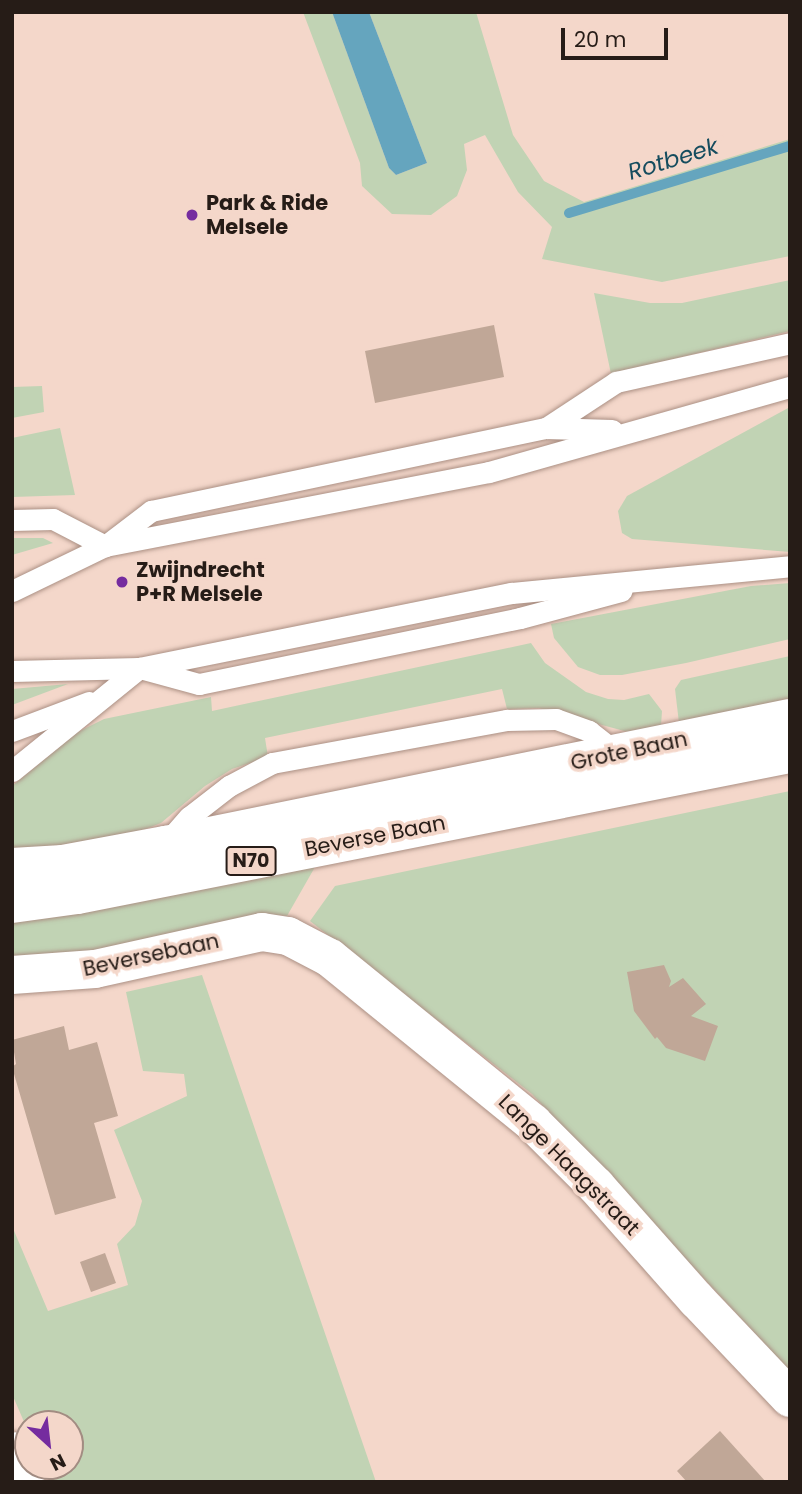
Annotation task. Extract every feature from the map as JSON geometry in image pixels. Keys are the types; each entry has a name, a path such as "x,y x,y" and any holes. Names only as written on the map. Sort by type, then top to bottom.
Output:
{"main road":[{"name":"Grote Baan","path":"479,798 617,753 790,718"},
{"name":"Grote Baan","path":"479,798 790,754"},
{"name":"Beverse Baan","path":"12,867 63,864 165,845 479,798"},
{"name":"Beverse Baan","path":"12,904 77,895 479,798"},
{"name":"Beversebaan","path":"12,975 95,969 262,932 288,936"},
{"name":"Lange Haagstraat","path":"288,936 330,958 533,1124 596,1186 697,1300 790,1398"},
{"path":"12,1451 25,1482"}],"lane":[{"path":"546,428 616,382 790,343"},
{"path":"12,520 53,519 105,546 489,472 790,387"},
{"path":"12,591 105,546 150,511 546,428 632,431"},
{"path":"12,671 139,667 199,684 520,618 688,574 790,566"},
{"path":"12,771 139,667"},
{"path":"12,731 105,696"},
{"path":"165,845 189,817 229,786 272,763 507,720 556,719 589,731 617,753"}],"green space":[{"path":"303,12 332,12 389,168 396,175 427,163 369,12 476,12 513,135 544,181 584,202 790,139 790,256 662,282 542,259 552,227 518,192 485,135 464,144 467,170 457,196 431,215 392,214 362,186 360,163"},
{"path":"790,280 790,331 611,374 594,293 650,303 682,303"},
{"path":"42,386 44,412 12,418 12,387"},
{"path":"790,407 790,552 632,539 622,533 618,511 627,496"},
{"path":"60,428 75,495 12,497 12,438"},
{"path":"12,538 43,538 53,543 12,555"},
{"path":"790,583 790,639 622,675 600,675 578,667 554,638 551,624 751,586"},
{"path":"531,643 545,663 586,692 608,699 624,700 649,694 662,711 661,726 628,732 539,708 507,709 502,689 265,738 268,757 232,769 205,786 161,823 135,833 12,853 12,786 78,732 104,719 211,697 212,711"},
{"path":"790,656 790,701 679,723 675,689 681,680"},
{"path":"68,684 12,705 12,689"},
{"path":"790,791 790,1371 532,1094 310,921 335,886"},
{"path":"319,860 287,916 266,914 113,950 12,956 12,920"},
{"path":"202,975 376,1482 50,1482 49,1480 84,1480 84,1410 19,1410 12,1394 12,1226 48,1311 128,1285 117,1244 135,1225 142,1201 114,1130 187,1096 184,1074 143,1071 126,992"}],"water":[{"path":"332,12 369,12 427,163 396,175 389,168"}],"building":[{"path":"494,325 504,377 375,403 365,351"},
{"path":"664,965 671,981 669,987 683,978 706,1004 691,1016 718,1026 705,1061 666,1048 657,1037 655,1039 634,1011 627,972"},
{"path":"64,1026 69,1050 97,1042 118,1116 94,1123 116,1198 55,1215 12,1067 16,1064 12,1040"},
{"path":"105,1253 116,1283 91,1292 80,1262"},
{"path":"720,1431 766,1482 687,1482 677,1471"}],"waterway":[{"name":"Rotbeek","path":"569,213 790,146"}],"place":[{"name":"Park & Ride Melsele","path":"192,215"},
{"name":"Zwijndrecht P+R Melsele","path":"122,582"}]}
